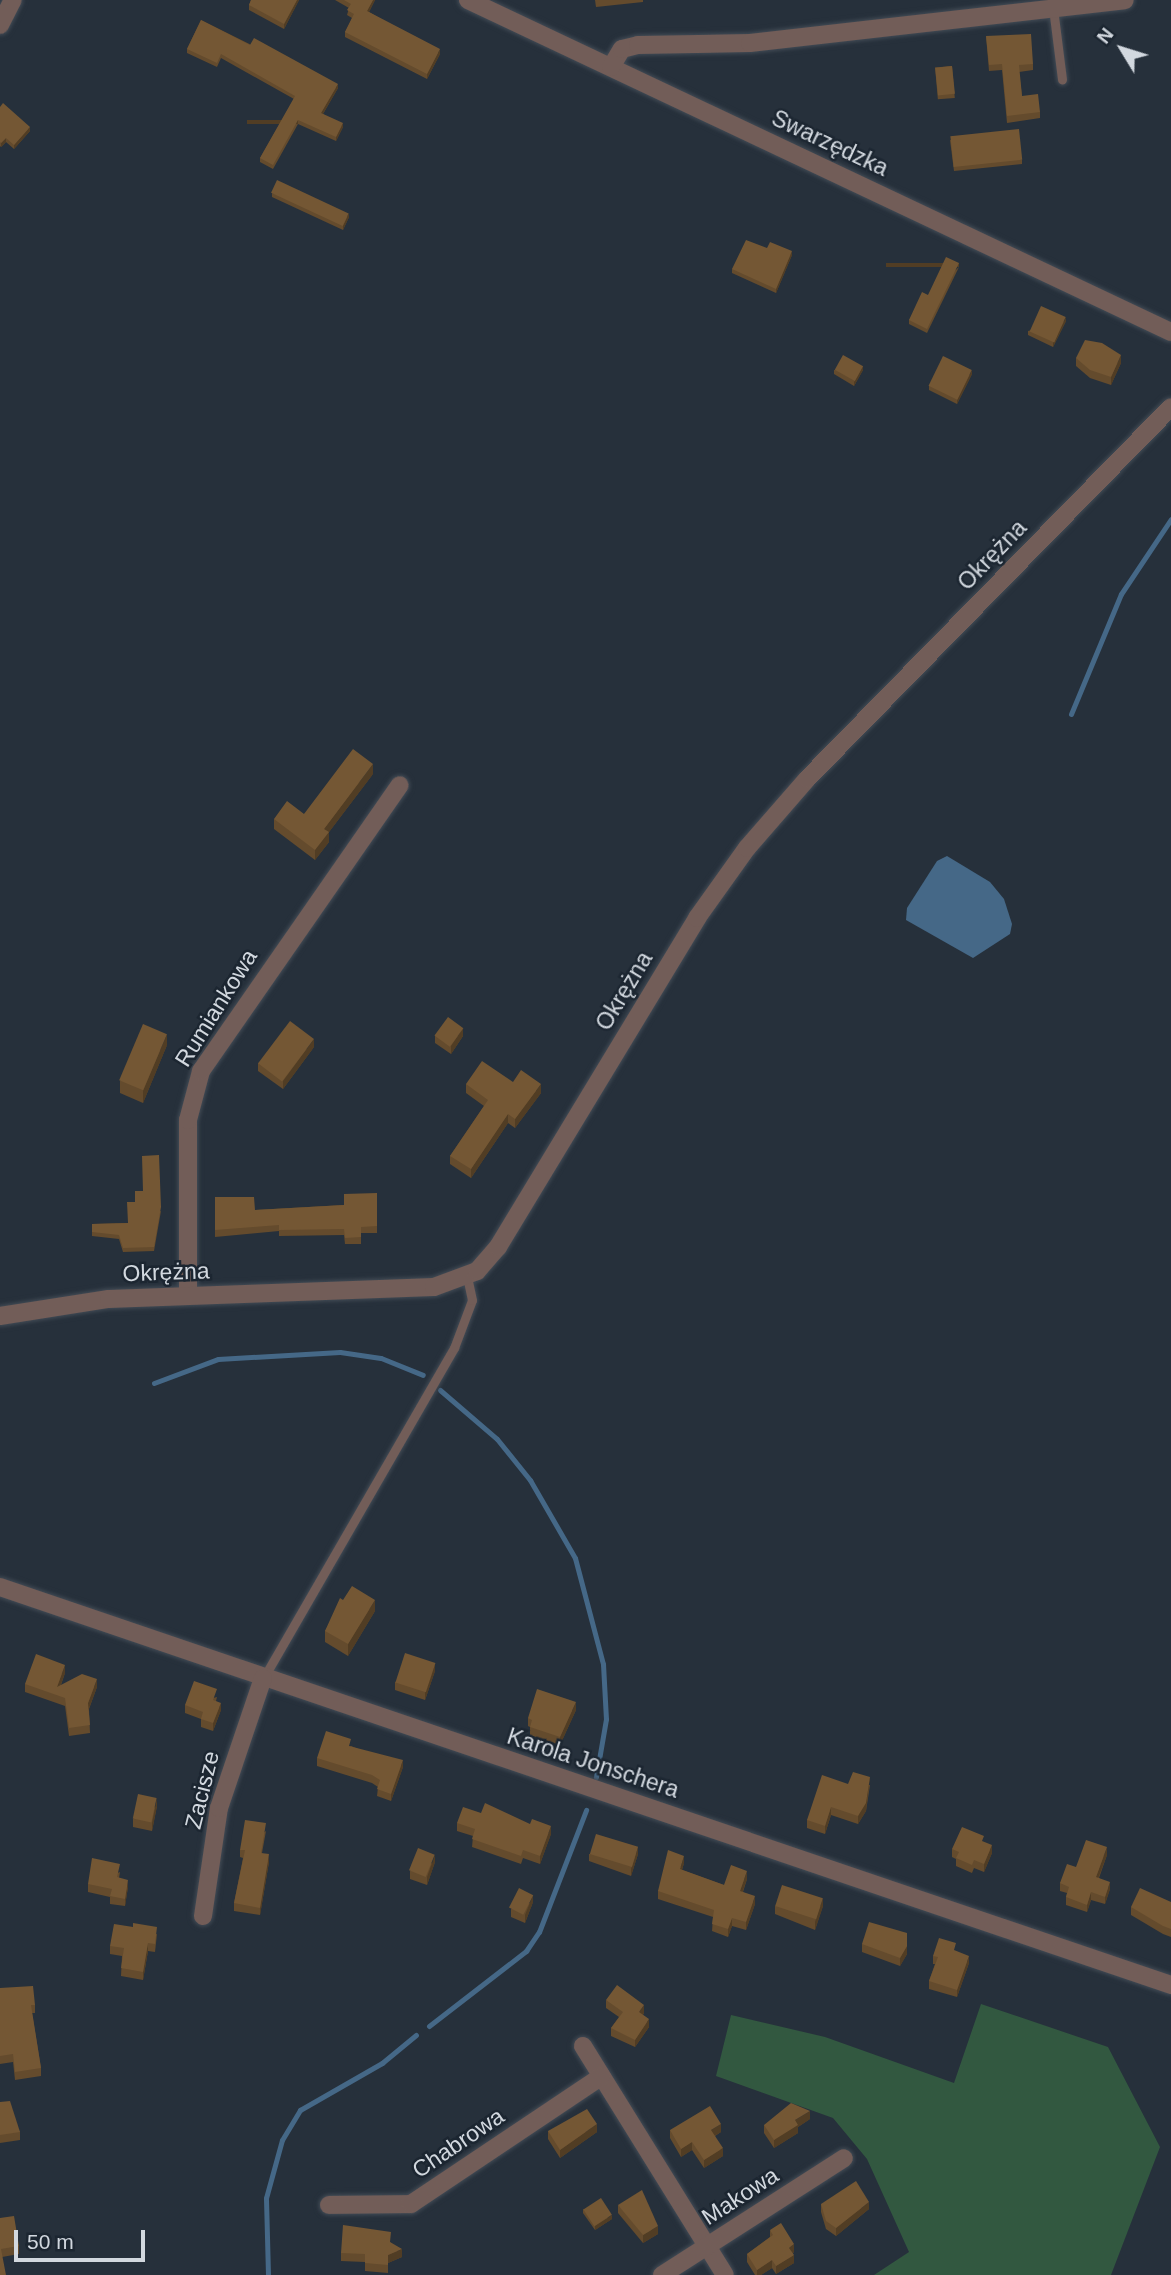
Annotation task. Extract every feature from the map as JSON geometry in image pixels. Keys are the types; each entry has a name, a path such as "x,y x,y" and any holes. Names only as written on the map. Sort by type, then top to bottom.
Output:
{"street":[{"path":"0,25 13,0"},
{"name":"Swarzędzka","path":"468,0 1171,332"},
{"path":"611,67 622,49 638,45 750,43 1125,0"},
{"name":"Okrężna","path":"0,1316 78,1302 433,1287 467,1277 498,1247 697,918 747,848 807,779 1171,407"},
{"name":"Rumiankowa","path":"188,1296 188,1120 201,1071 400,785"},
{"name":"Karola Jonschera","path":"0,1587 1171,1985"},
{"name":"Zacisze","path":"203,1916 219,1808 263,1678"},
{"path":"583,2046 725,2275"},
{"name":"Chabrowa","path":"329,2205 411,2204 601,2077"},
{"name":"Makowa","path":"662,2275 844,2158"}],"lane":[{"path":"1053,8 1062,79"},
{"path":"263,1678 454,1348 472,1300 467,1277"}],"green space":[{"path":"981,2004 1108,2047 1160,2147 1111,2275 874,2275 909,2252 867,2159 833,2118 716,2076 731,2015 825,2037 954,2083"}],"water":[{"path":"947,856 990,882 1004,899 1012,924 1010,934 973,958 906,920 907,908 937,861"}],"building":[{"path":"251,0 297,0 284,24 249,5"},
{"path":"344,0 373,0 367,11 440,49 427,74 345,32 354,14 347,10 351,4"},
{"path":"201,20 250,45 254,38 338,84 321,113 343,123 336,137 298,120 273,165 260,158 295,96 221,54 217,63 187,49"},
{"path":"1031,34 1033,64 1019,65 1022,96 1038,94 1040,112 1007,116 1002,64 989,65 986,36"},
{"path":"952,66 955,94 938,96 935,68"},
{"path":"3,103 30,127 14,145 6,138 0,142 0,107"},
{"path":"1019,129 1022,160 954,167 950,136"},
{"path":"277,180 349,213 343,226 271,193"},
{"path":"746,240 767,248 770,242 792,251 776,289 732,269"},
{"path":"946,257 959,263 927,329 909,320 922,292 928,295"},
{"path":"1041,306 1066,317 1054,343 1030,332"},
{"path":"1085,340 1102,343 1121,355 1111,377 1090,370 1076,358"},
{"path":"843,355 863,366 855,381 835,370"},
{"path":"943,356 972,370 957,400 929,386"},
{"path":"353,749 373,764 324,829 329,832 315,850 274,819 287,801 304,814"},
{"path":"448,1017 463,1028 450,1047 434,1036"},
{"path":"290,1021 314,1039 282,1081 258,1063"},
{"path":"143,1024 167,1034 143,1090 119,1080"},
{"path":"482,1061 513,1082 521,1070 541,1084 515,1119 508,1114 471,1169 450,1156 488,1100 466,1084"},
{"path":"159,1155 161,1207 154,1247 123,1248 119,1235 92,1232 92,1224 128,1223 127,1202 135,1202 135,1191 143,1191 142,1156"},
{"path":"377,1193 377,1226 361,1227 361,1237 345,1238 344,1229 279,1230 279,1225 215,1230 215,1197 254,1197 255,1210 344,1205 344,1194"},
{"path":"352,1586 375,1600 348,1644 325,1631 340,1598 343,1600"},
{"path":"405,1653 435,1663 426,1692 395,1682"},
{"path":"36,1654 65,1665 57,1687 82,1674 97,1679 88,1703 90,1725 69,1728 65,1698 25,1684"},
{"path":"194,1681 217,1689 213,1700 221,1703 213,1723 201,1719 203,1712 185,1705"},
{"path":"537,1689 576,1702 560,1737 530,1727 532,1720 528,1718"},
{"path":"326,1731 351,1739 349,1746 403,1760 391,1794 377,1789 380,1780 372,1775 317,1758"},
{"path":"853,1772 870,1777 866,1803 858,1816 831,1807 825,1826 807,1820 822,1775 848,1784"},
{"path":"138,1794 157,1798 151,1822 133,1818"},
{"path":"485,1803 530,1824 532,1819 551,1826 540,1856 523,1850 521,1856 472,1839 475,1829 457,1823 463,1807 481,1813"},
{"path":"245,1820 266,1823 261,1853 269,1854 260,1908 234,1903 245,1850 240,1850"},
{"path":"962,1827 984,1836 982,1841 992,1845 984,1864 974,1860 972,1865 956,1858 959,1852 952,1849"},
{"path":"596,1834 638,1847 632,1867 590,1854"},
{"path":"1086,1840 1107,1847 1096,1877 1110,1882 1105,1897 1091,1892 1087,1905 1066,1897 1069,1887 1060,1883 1067,1864 1076,1867"},
{"path":"418,1848 435,1855 426,1877 409,1870"},
{"path":"668,1850 684,1856 680,1869 724,1885 731,1865 747,1871 740,1891 755,1896 746,1922 732,1918 728,1929 712,1924 714,1910 658,1891"},
{"path":"92,1858 120,1864 117,1877 128,1880 125,1899 110,1896 112,1889 88,1884"},
{"path":"782,1885 823,1898 816,1919 775,1906"},
{"path":"519,1888 533,1895 523,1915 509,1908"},
{"path":"1140,1888 1171,1902 1171,1929 1131,1907"},
{"path":"869,1922 907,1933 907,1946 900,1958 862,1944"},
{"path":"133,1923 157,1927 155,1944 148,1943 143,1972 121,1968 124,1948 110,1946 114,1924 133,1927"},
{"path":"939,1938 956,1943 954,1950 969,1956 957,1990 929,1981 938,1957 933,1956"},
{"path":"617,1985 644,2005 639,2012 649,2019 635,2040 611,2028 623,2012 606,2000"},
{"path":"33,1986 35,2005 31,2005 41,2068 15,2072 13,2054 0,2056 0,1988"},
{"path":"10,2101 20,2132 0,2135 0,2102"},
{"path":"791,2103 810,2111 795,2120 798,2125 774,2140 764,2125"},
{"path":"710,2106 721,2124 711,2130 723,2148 704,2160 692,2142 681,2149 670,2130"},
{"path":"587,2109 597,2124 560,2150 548,2131"},
{"path":"856,2181 869,2202 836,2228 826,2221 821,2204"},
{"path":"642,2190 658,2226 643,2235 618,2205"},
{"path":"601,2198 612,2215 594,2226 583,2209"},
{"path":"14,2216 19,2246 1,2249 6,2275 0,2275 0,2218"},
{"path":"781,2223 794,2244 789,2248 794,2255 776,2266 772,2260 757,2270 747,2254 773,2235 770,2230"},
{"path":"343,2225 391,2232 390,2242 402,2249 388,2255 388,2265 365,2263 365,2254 341,2253"}],"waterway":[{"path":"1071,714 1121,594 1171,519"},
{"path":"154,1383 218,1359 340,1352 381,1358 423,1375"},
{"path":"440,1390 497,1439 530,1480 575,1558 603,1664 606,1719 596,1777"},
{"path":"429,2026 526,1951 539,1932 586,1810"},
{"path":"268,2275 266,2198 282,2140 300,2110 382,2063 416,2035"}]}
